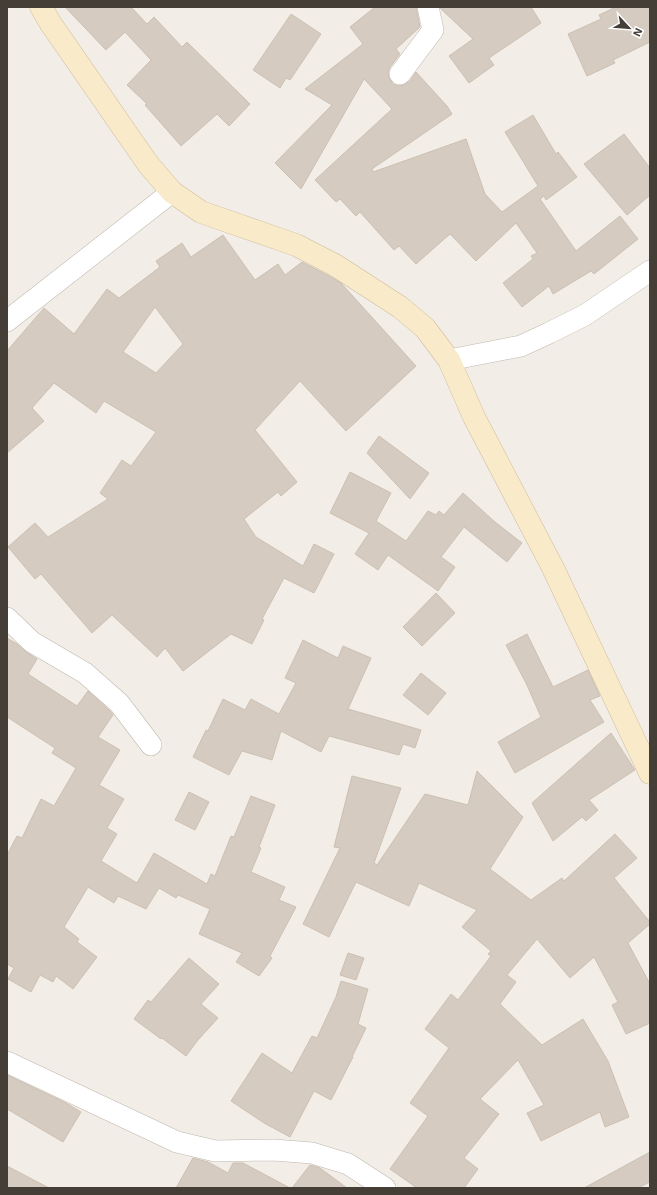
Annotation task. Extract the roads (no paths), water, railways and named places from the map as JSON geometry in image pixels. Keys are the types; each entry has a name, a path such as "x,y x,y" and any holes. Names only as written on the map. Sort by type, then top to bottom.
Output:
{"main road":[{"path":"41,7 51,24 148,164 172,192 201,212 296,245 335,265 400,307 425,328 449,360 474,417 553,568 650,773"}],"street":[{"path":"400,74 433,30 428,7"},
{"path":"7,321 172,192"},
{"path":"449,360 520,346 585,315 650,271"},
{"path":"7,618 32,642 85,673 119,703 151,745"},
{"path":"7,1062 177,1142 215,1150 274,1150 312,1152 348,1164 385,1188"}]}
